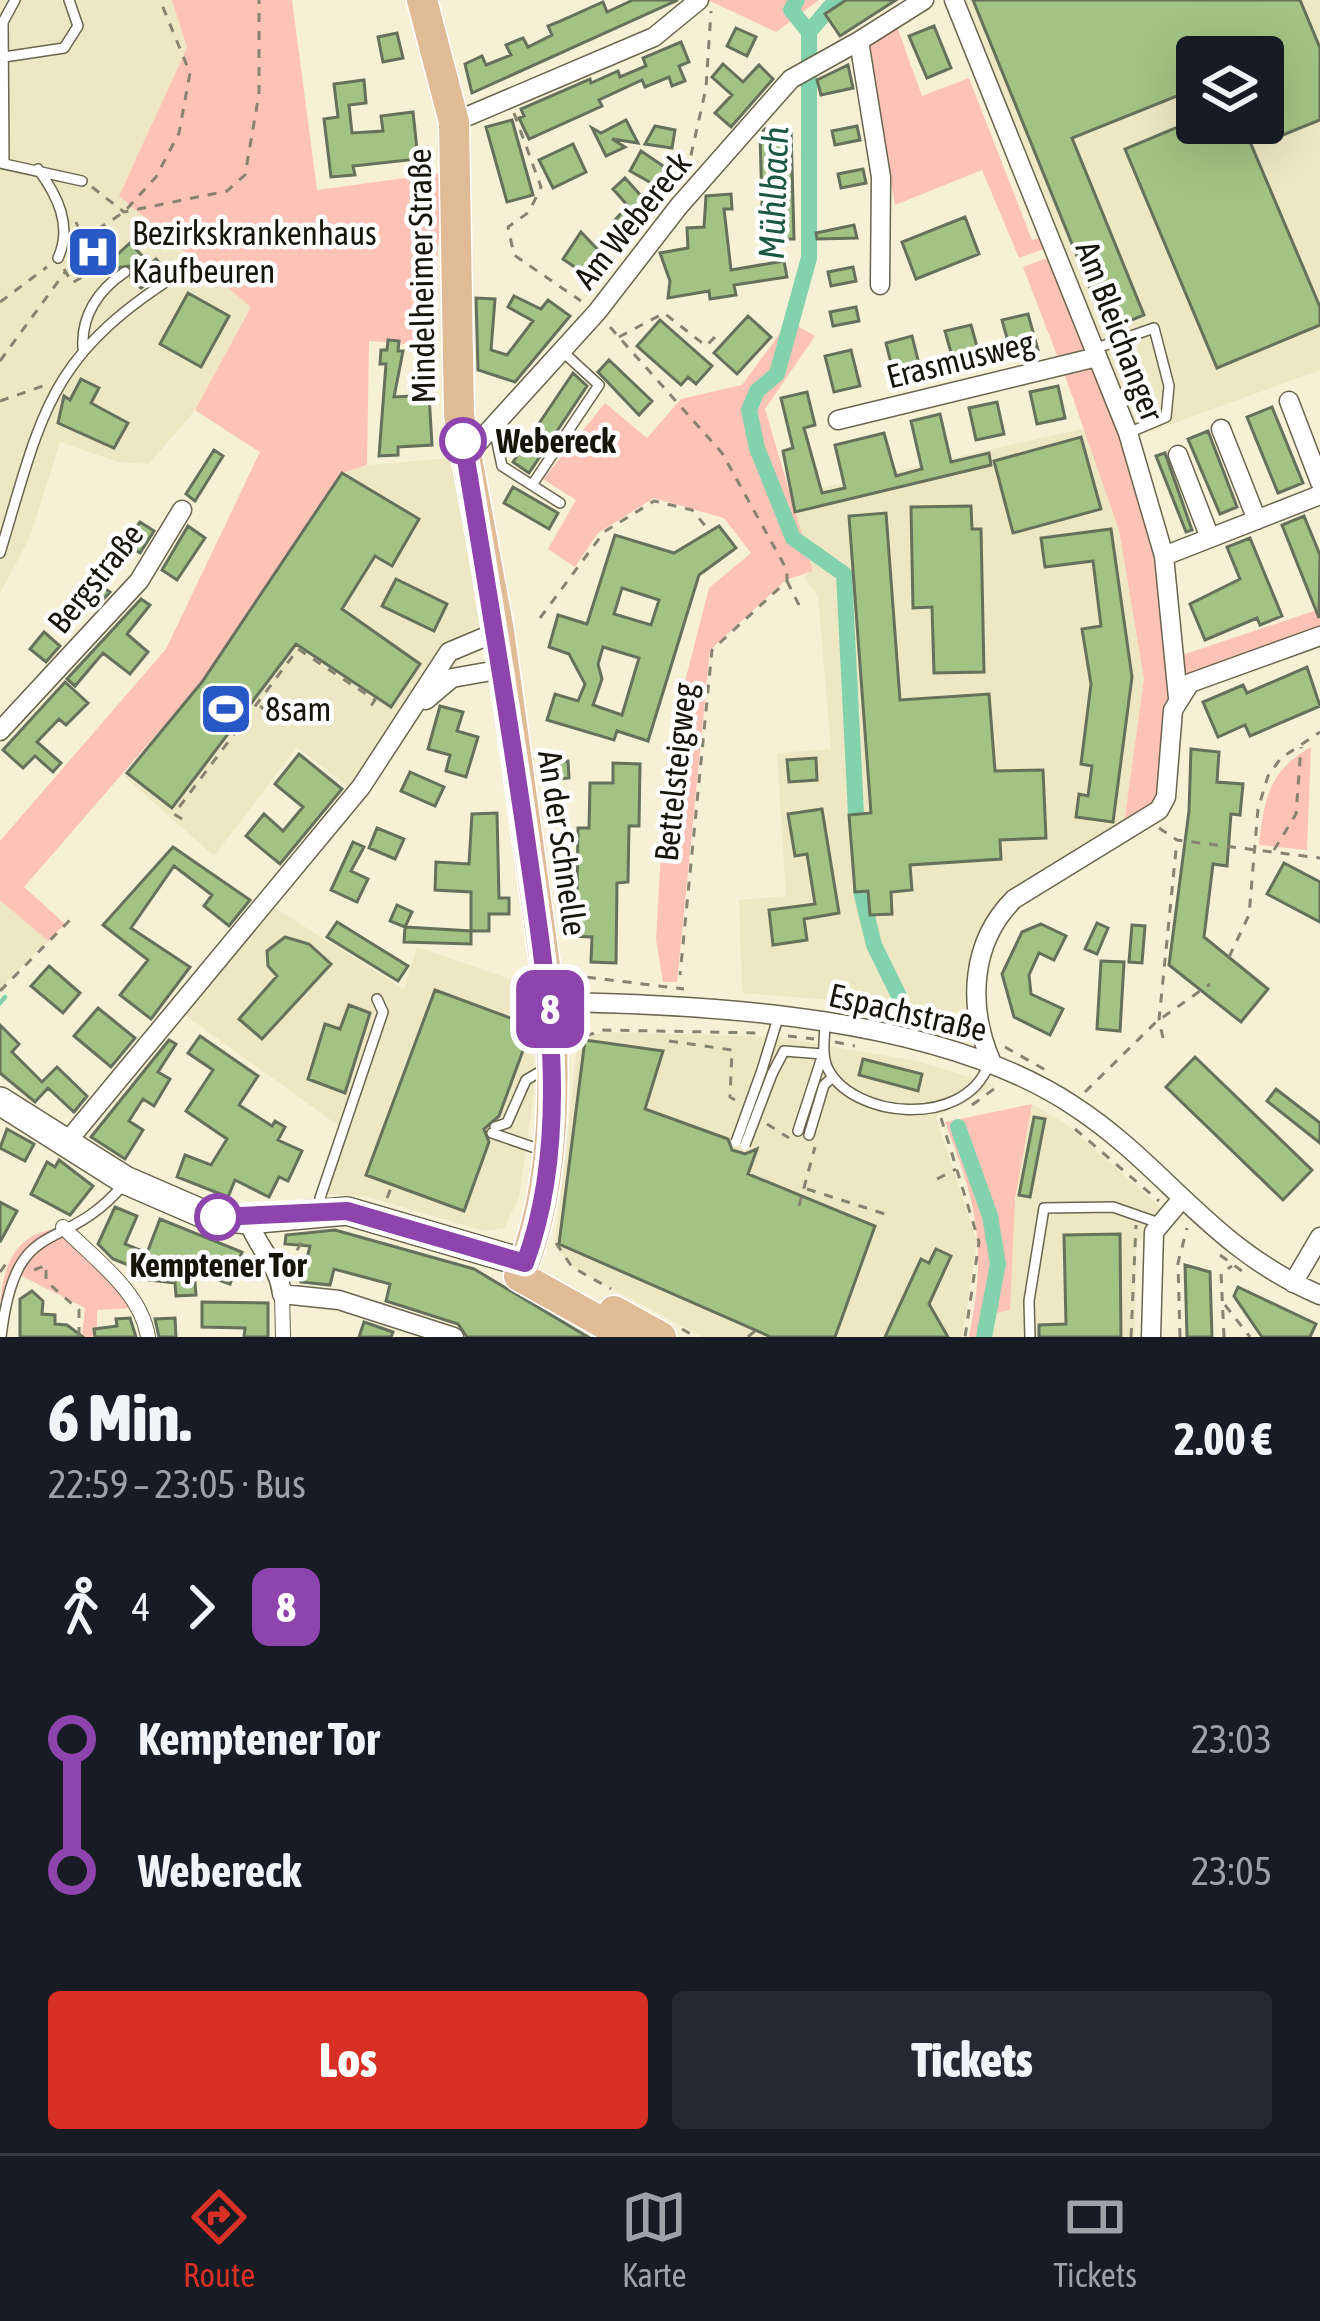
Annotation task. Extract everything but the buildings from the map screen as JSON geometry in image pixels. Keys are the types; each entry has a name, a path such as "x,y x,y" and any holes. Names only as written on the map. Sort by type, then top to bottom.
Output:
{"main road":[{"name":"Mindelheimer Straße","path":"422,0 454,122 456,384 499,631"},
{"name":"An der Schnelle","path":"499,631 550,1002 563,1059 545,1151 541,1218 522,1269"},
{"path":"0,1101 125,1180 208,1216 248,1220 347,1211 478,1250 670,1332"},
{"path":"522,1269 628,1337"}],"street":[{"path":"454,122 654,37 701,0"},
{"name":"Am Webereck","path":"466,456 598,312 679,206 791,79 924,0"},
{"name":"Am Bleichanger","path":"954,0 1128,434 1164,556 1178,698 1166,797 1148,820"},
{"path":"859,40 881,177 880,285"},
{"name":"Erasmusweg","path":"838,420 1095,353"},
{"path":"1289,401 1320,482"},
{"path":"1221,429 1257,520"},
{"path":"1178,455 1210,538"},
{"path":"1164,556 1320,495"},
{"name":"Bergstraße","path":"0,731 139,581 182,510"},
{"path":"66,1143 361,787 449,652 499,631"},
{"path":"1178,698 1190,683 1320,636"},
{"path":"406,722 452,678 503,669"},
{"path":"987,1070 980,1035 978,961 995,919 1014,899 1148,820"},
{"name":"Espachstraße","path":"550,1002 776,1026 826,1022 1083,1099 1180,1201 1242,1253 1320,1295"},
{"path":"1151,1337 1150,1258 1159,1223 1180,1201"},
{"path":"248,1220 258,1246 280,1271 283,1337"},
{"path":"63,1227 124,1288 145,1321 148,1337"},
{"path":"1293,1283 1320,1238"},
{"path":"282,1294 339,1300 454,1337"}],"lane":[{"path":"15,0 3,22 2,163 78,180"},
{"path":"4,57 51,53 73,40 78,26 69,0"},
{"path":"38,169 59,204 64,245 58,258"},
{"path":"0,554 54,390 83,349 129,307 183,271"},
{"path":"83,349 86,316 121,274"},
{"path":"1095,353 1154,328 1171,402 1166,417 1128,434"},
{"path":"532,485 599,385 562,351"},
{"path":"494,428 502,466 560,503"},
{"path":"320,1198 383,1012 377,999"},
{"path":"826,1022 803,1133 824,1085 833,1077"},
{"path":"741,1143 767,1072 776,1026"},
{"path":"767,1072 784,1051 823,1054"},
{"path":"823,1054 833,1077 859,1094 906,1111 949,1106 978,1089 987,1070"},
{"path":"545,1151 494,1130 507,1123 526,1080 563,1059"},
{"path":"1,1337 6,1291 29,1250 108,1199 125,1180"},
{"path":"1030,1337 1029,1301 1044,1208 1113,1207 1159,1223"}],"path":[{"path":"0,361 65,272 82,239 124,212 156,177 178,134 190,73 160,0"},
{"path":"82,239 70,209 78,180 124,212 227,191 244,175 259,94 259,0"},
{"path":"679,206 706,88 714,21 701,0"},
{"path":"508,99 541,187 530,212 508,227 514,254 598,312 722,453 779,553 802,610"},
{"path":"0,302 58,258"},
{"path":"65,272 72,283 103,265 121,274"},
{"path":"618,338 664,313 706,346 720,332"},
{"path":"0,400 34,387 54,390"},
{"path":"540,618 596,541 654,501 692,510 707,528"},
{"name":"Bettelsteigweg","path":"680,975 712,650 787,581"},
{"path":"182,819 173,814 298,649 375,700 367,712"},
{"path":"259,705 271,715"},
{"path":"1229,958 1249,915 1254,850 1268,776 1281,758 1320,732"},
{"path":"1272,852 1296,814 1301,745"},
{"path":"1148,820 1178,840 1320,859"},
{"path":"1163,1038 1159,1020 1178,840"},
{"path":"0,991 70,920"},
{"path":"586,980 685,989"},
{"path":"1130,1337 1132,1240 1147,1191 1065,1120 1159,1020 1210,984"},
{"path":"826,1022 860,1046"},
{"path":"563,1059 579,1038 604,1030 826,1022 980,1035 1064,1081"},
{"path":"669,1041 732,1050 730,1097 745,1107"},
{"path":"970,1107 999,1085 987,1070"},
{"path":"929,1120 955,1112"},
{"path":"758,1118 780,1135 818,1148"},
{"path":"940,1118 979,1242 965,1337"},
{"path":"799,1206 820,1139"},
{"path":"937,1179 958,1168"},
{"path":"384,1205 391,1188"},
{"path":"805,1188 888,1215 890,1210"},
{"path":"1180,1337 1178,1263 1187,1226"},
{"path":"555,1238 560,1255 572,1267 625,1297"},
{"path":"280,1271 294,1261 304,1240"},
{"path":"29,1250 25,1273 46,1265 46,1281 79,1310 79,1337"},
{"path":"1224,1337 1222,1274 1232,1266"},
{"path":"1222,1302 1250,1337"},
{"path":"748,1337 756,1330"},
{"path":"670,1332 697,1337"}],"shaded area":[{"name":"Bezirkskrankenhaus Kaufbeuren","path":"0,0 172,0 187,48 120,196 251,307 195,410 149,464 118,462 60,442 30,537 0,593"},
{"path":"172,0 292,0 317,190 442,173 434,346 369,341 367,465 342,473 202,682 24,887 65,924 48,941 0,900 0,841 166,649 260,452 195,410 251,307 119,196 187,48"},
{"path":"708,0 819,0 776,32"},
{"path":"960,0 1320,0 1320,370 1133,438"},
{"path":"895,21 922,96 969,78 1032,240 1045,237 1049,247 1019,258 982,170 895,205 863,42"},
{"path":"1050,257 1087,350 1058,358 1023,267"},
{"path":"789,321 815,336 765,409 813,571 786,580 710,650 677,982 663,982 656,939 667,751 709,588 751,553 724,518 654,498 598,533 575,567 548,549 576,500 543,479 605,403 647,438 681,399 742,385"},
{"path":"1095,363 1160,556 1173,695 1161,796 1123,831 1144,679 1119,530 1063,370"},
{"path":"1085,428 1119,530 1144,679 1123,831 991,917 972,1025 858,1002 742,993 739,900 786,896 777,753 831,749 818,596 804,576 813,570 787,496"},
{"path":"452,458 482,618 479,637 352,790 297,747 214,856 124,776 202,682 342,473 367,465"},
{"path":"1320,609 1320,630 1181,685 1179,656"},
{"path":"1311,747 1307,850 1259,845 1263,814 1277,776"},
{"path":"0,900 48,941 0,989"},
{"path":"267,903 404,989 417,947 533,987 534,1094 519,1197 504,1228 484,1231 365,1196 322,1194 346,1131 178,1010"},
{"path":"604,1032 777,1037 917,1061 995,1085 936,1117 977,1242 962,1337 702,1337 572,1267 555,1246 577,1047 587,1036"},
{"path":"1032,1104 1063,1122 1164,1210 1147,1239 1136,1241 1135,1337 987,1337"},
{"path":"1032,1104 1015,1198 1010,1310 991,1314 987,1337 969,1337 977,1277 976,1228 945,1122"},
{"path":"57,1229 14,1264 0,1320 5,1275 17,1249 40,1233"},
{"path":"62,1231 134,1308 97,1310 97,1337 82,1337 85,1308 16,1273"}],"waterway":[{"name":"Mühlbach","path":"797,0 791,10 809,32"},
{"name":"Mühlbach","path":"836,0 809,32 809,258 777,374 757,391 749,410 757,448 793,538 844,574 856,814"},
{"name":"Mühlbach","path":"803,155 811,149"},
{"name":"Mühlbach","path":"861,891 874,945 900,998"},
{"path":"0,1003 5,997"},
{"name":"Mühlbach","path":"958,1127 990,1216 998,1264 984,1337"}],"bus line":[{"name":"8","path":"218,1217 248,1220 347,1211 478,1250 494,1250 525,1263 537,1233 553,1064 550,1002 499,631 463,441"}],"place":[{"name":"Bezirkskrankenhaus Kaufbeuren","path":"93,252"},
{"name":"Webereck","path":"463,441"},
{"name":"8sam","path":"226,709"},
{"name":"Kemptener Tor","path":"218,1217"}]}
